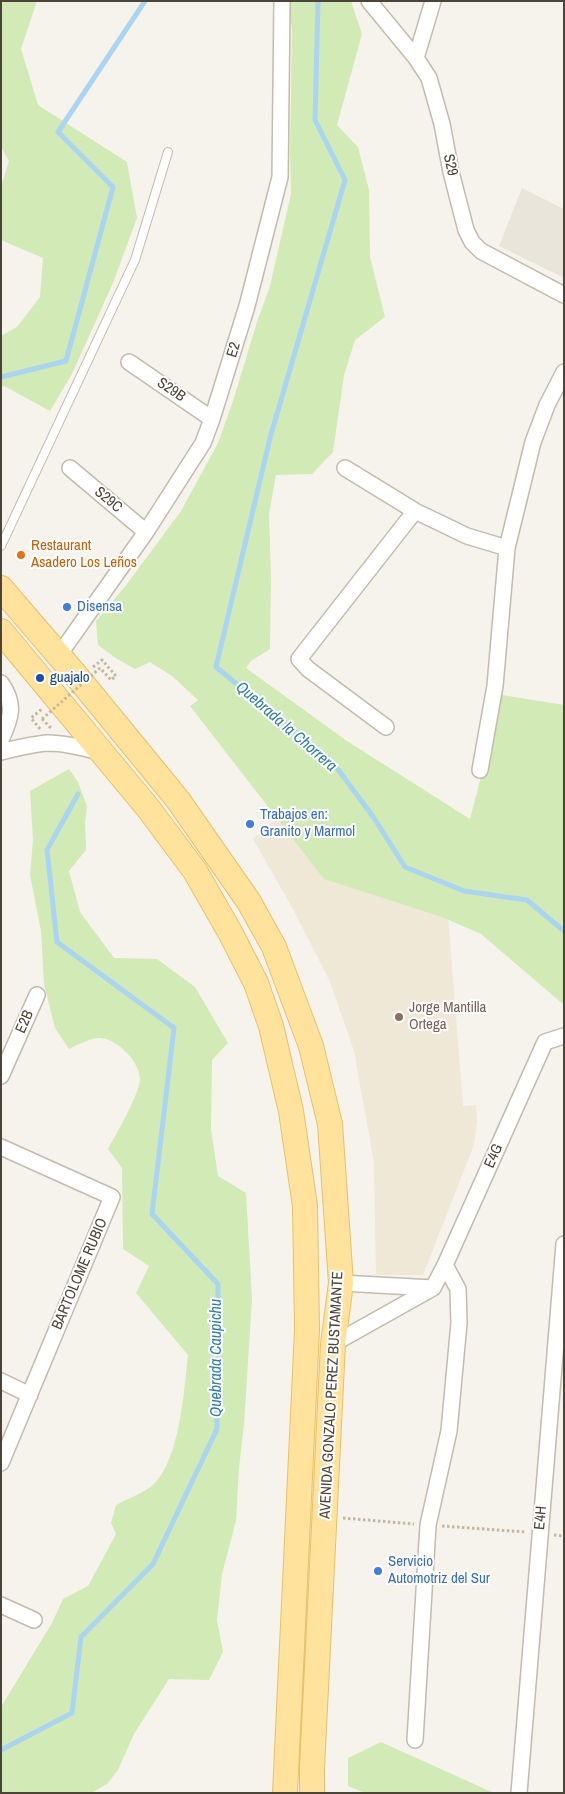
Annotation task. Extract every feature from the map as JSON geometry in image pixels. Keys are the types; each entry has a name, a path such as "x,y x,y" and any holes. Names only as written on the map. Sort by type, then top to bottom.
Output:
{"main road":[{"name":"AVENIDA GONZALO PEREZ BUSTAMANTE","path":"1,588 59,655 178,800 249,902 274,947 311,1046 330,1124 341,1283 333,1344 312,1793"},
{"name":"AVENIDA GONZALO PEREZ BUSTAMANTE","path":"1,631 148,808 195,870 236,942 256,983 271,1026 291,1111 305,1206 307,1330 285,1793"},
{"path":"298,1515 326,1517"}],"street":[{"name":"E2","path":"59,655 146,532 203,443 212,419 247,306 280,177 282,1"},
{"name":"S29","path":"369,1 416,58 429,78 442,124 466,230 472,242 481,251 564,295"},
{"path":"416,58 433,1"},
{"name":"S29B","path":"129,362 212,419"},
{"path":"480,770 495,686 507,548 533,442 547,405 564,372"},
{"name":"S29C","path":"70,468 146,532"},
{"path":"345,468 415,512 467,536 507,548"},
{"path":"386,727 308,669 299,659 415,512"},
{"path":"1,683 7,691 11,704 10,720 1,740"},
{"path":"1,752 36,744 50,743 77,746 103,753"},
{"name":"E2B","path":"1,1076 37,995"},
{"name":"E4G","path":"433,1288 545,1042 564,1036"},
{"name":"BARTOLOME RUBIO","path":"1,1147 112,1197 1,1463"},
{"name":"E4H","path":"519,1793 564,1244"},
{"path":"415,1740 428,1525 449,1431 459,1323 458,1289 445,1265"},
{"path":"341,1283 433,1288"},
{"path":"333,1344 433,1288"},
{"path":"1,1382 30,1395"},
{"path":"1,1605 34,1620"}],"lane":[{"path":"1,546 135,260 168,152"}],"path":[{"path":"42,718 100,668 111,680 116,676 102,660"}],"shaded area":[{"path":"522,188 564,209 564,278 499,246"},
{"name":"Jorge Mantilla Ortega","path":"301,796 447,903 463,1106 476,1105 477,1122 474,1145 423,1275 376,1275 374,1163 354,1051 330,982 293,909 253,839"}],"green space":[{"path":"1,1 37,1 21,49 38,105 127,162 137,218 113,283 72,374 50,411 4,386 1,387 1,336 17,327 40,297 43,258 1,240 1,187 9,161 1,147"},
{"path":"288,1 351,1 362,34 337,125 358,147 369,190 370,257 385,317 355,340 344,375 333,452 312,474 276,475 269,514 271,577 270,649 251,661 246,668 347,741 470,819 502,695 564,705 564,1005 481,934 442,917 324,879 190,706 198,700 172,676 150,662 135,669 98,645 96,621 127,584 181,511 218,443 270,286 291,194 292,30"},
{"path":"69,769 78,782 87,806 85,823 86,850 69,871 80,912 114,958 157,959 195,987 228,1043 212,1060 211,1129 218,1176 246,1193 252,1299 244,1424 236,1521 222,1574 217,1620 223,1652 209,1680 169,1679 134,1734 118,1770 107,1784 91,1793 1,1793 1,1707 52,1623 63,1599 88,1586 116,1534 111,1523 116,1505 151,1487 163,1472 170,1458 179,1423 188,1355 136,1293 149,1266 123,1249 122,1168 108,1149 136,1093 140,1078 139,1071 136,1064 125,1051 112,1041 98,1038 83,1042 69,1049 55,1028 44,984 41,931 30,875 33,840 30,791"},
{"path":"381,1742 494,1793 365,1793 348,1786 348,1758"}],"waterway":[{"path":"1,377 66,361 113,187 58,132 145,1"},
{"name":"Quebrada la Chorrera","path":"318,1 315,120 345,180 270,438 216,667 334,764 374,818 405,867 464,891 527,900 564,931"},
{"name":"Quebrada Caupichu","path":"1,1750 72,1713 81,1637 153,1564 217,1429 218,1284 152,1214 174,1028 57,942 47,850 78,794"}],"place":[{"name":"Restaurant Asadero Los Leños","path":"21,555"},
{"name":"Disensa","path":"67,607"},
{"name":"guajalo","path":"40,678"},
{"name":"Trabajos en: Granito y Marmol","path":"250,824"},
{"name":"Jorge Mantilla Ortega","path":"399,1017"},
{"name":"Servicio Automotriz del Sur","path":"378,1571"}]}
